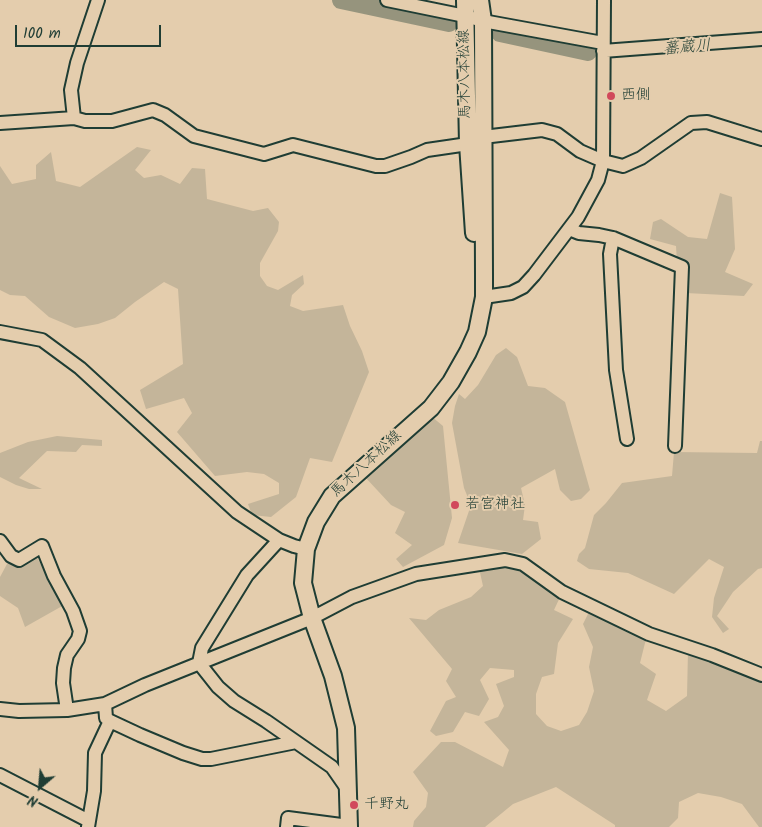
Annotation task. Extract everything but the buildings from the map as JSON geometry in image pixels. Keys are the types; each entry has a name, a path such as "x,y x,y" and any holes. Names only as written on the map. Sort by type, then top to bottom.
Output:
{"main road":[{"name":"馬木八本松線","path":"475,140 483,21 480,0"},
{"name":"馬木八本松線","path":"349,827 346,728 333,676 312,618 303,583 306,549 316,522 332,496 431,408 451,382 477,332 484,297 465,8"}],"street":[{"path":"74,118 71,90 77,63 98,0"},
{"path":"387,0 465,8 483,21 604,47 762,39"},
{"path":"484,297 510,294 523,287 534,276 578,217 598,180 603,161 604,0"},
{"path":"0,123 74,118 85,121 112,121 153,110 165,115 194,136 264,154 293,145 376,166 385,166 427,150 475,140 542,130 557,134 580,151 603,161 623,166 641,158 691,123 707,122 762,138"},
{"path":"569,229 579,233 613,238 682,267 675,446"},
{"path":"613,238 610,254 616,370 627,439"},
{"path":"0,332 42,340 80,368 237,512 279,540 306,549"},
{"path":"0,540 11,556 19,560 42,546 54,576 73,611 80,631 78,639 67,656 64,668 63,683 68,710"},
{"path":"279,540 247,575 202,648 199,663 218,687 234,701 332,767 348,790"},
{"path":"0,709 19,711 68,710 105,704 145,685 312,618 352,597 416,574 506,560 523,564 562,592 649,634 712,654 762,675"},
{"path":"105,704 106,718 110,721 183,754 202,759 211,760 296,742"},
{"path":"0,774 89,824 94,791 95,753 110,721"},
{"path":"287,827 288,818 349,827"}],"shaded area":[{"path":"137,147 151,150 135,170 144,178 161,175 180,184 192,168 205,169 207,199 253,211 268,208 279,222 278,231 260,263 260,276 267,286 278,290 303,275 304,284 292,295 290,306 303,311 343,305 350,326 362,351 369,372 332,462 310,458 296,497 271,517 252,515 248,504 279,494 279,483 264,474 247,472 215,476 177,432 192,413 184,398 146,409 140,390 183,364 178,289 164,282 115,318 98,324 75,328 49,317 25,296 10,295 0,290 0,166 12,184 36,179 36,165 51,152 56,181 80,187"},
{"path":"720,193 732,197 735,249 725,272 753,284 744,296 686,293 677,262 676,246 650,239 653,222 661,219 688,237 707,239"},
{"path":"506,348 517,357 528,386 545,388 565,402 590,490 581,499 571,501 560,490 555,469 521,488 525,505 523,520 538,522 541,539 522,554 458,543 471,505 464,488 452,423 455,406 459,394 465,399 478,385 496,355"},
{"path":"431,416 443,426 452,518 444,545 403,567 396,559 412,545 395,533 405,512 391,505 365,477"},
{"path":"57,436 102,440 102,446 82,445 76,452 47,451 19,478 42,489 29,489 0,477 0,453 28,442"},
{"path":"760,441 762,441 762,568 758,569 733,592 717,616 729,629 723,633 712,617 714,598 724,567 709,559 674,594 628,573 589,569 577,561 579,554 585,548 594,515 622,483 672,476 674,452 757,453"},
{"path":"35,554 64,605 25,627 18,608 0,596 0,577 7,564"},
{"path":"504,563 522,569 561,595 554,610 573,619 558,643 554,674 542,677 536,694 536,714 547,726 561,731 579,725 587,712 594,691 589,667 593,647 583,624 589,612 646,639 640,663 656,674 647,700 666,711 687,696 688,651 762,679 762,827 759,827 742,804 721,797 698,793 679,802 678,818 669,827 615,827 615,825 556,787 513,804 485,827 413,827 414,821 426,807 428,793 413,772 441,742 455,742 503,767 509,750 484,722 498,717 504,706 496,684 514,677 514,670 490,668 480,680 489,699 479,716 465,712 453,732 436,736 430,731 446,701 456,697 446,681 452,669 409,618 426,620 439,610 471,597 483,586 479,568"}],"waterway":[{"name":"蕃蔵川","path":"341,0 449,23"},
{"name":"蕃蔵川","path":"500,33 588,52"}],"place":[{"name":"西側","path":"611,96"},
{"name":"若宮神社","path":"455,505"},
{"name":"千野丸","path":"354,805"}]}
